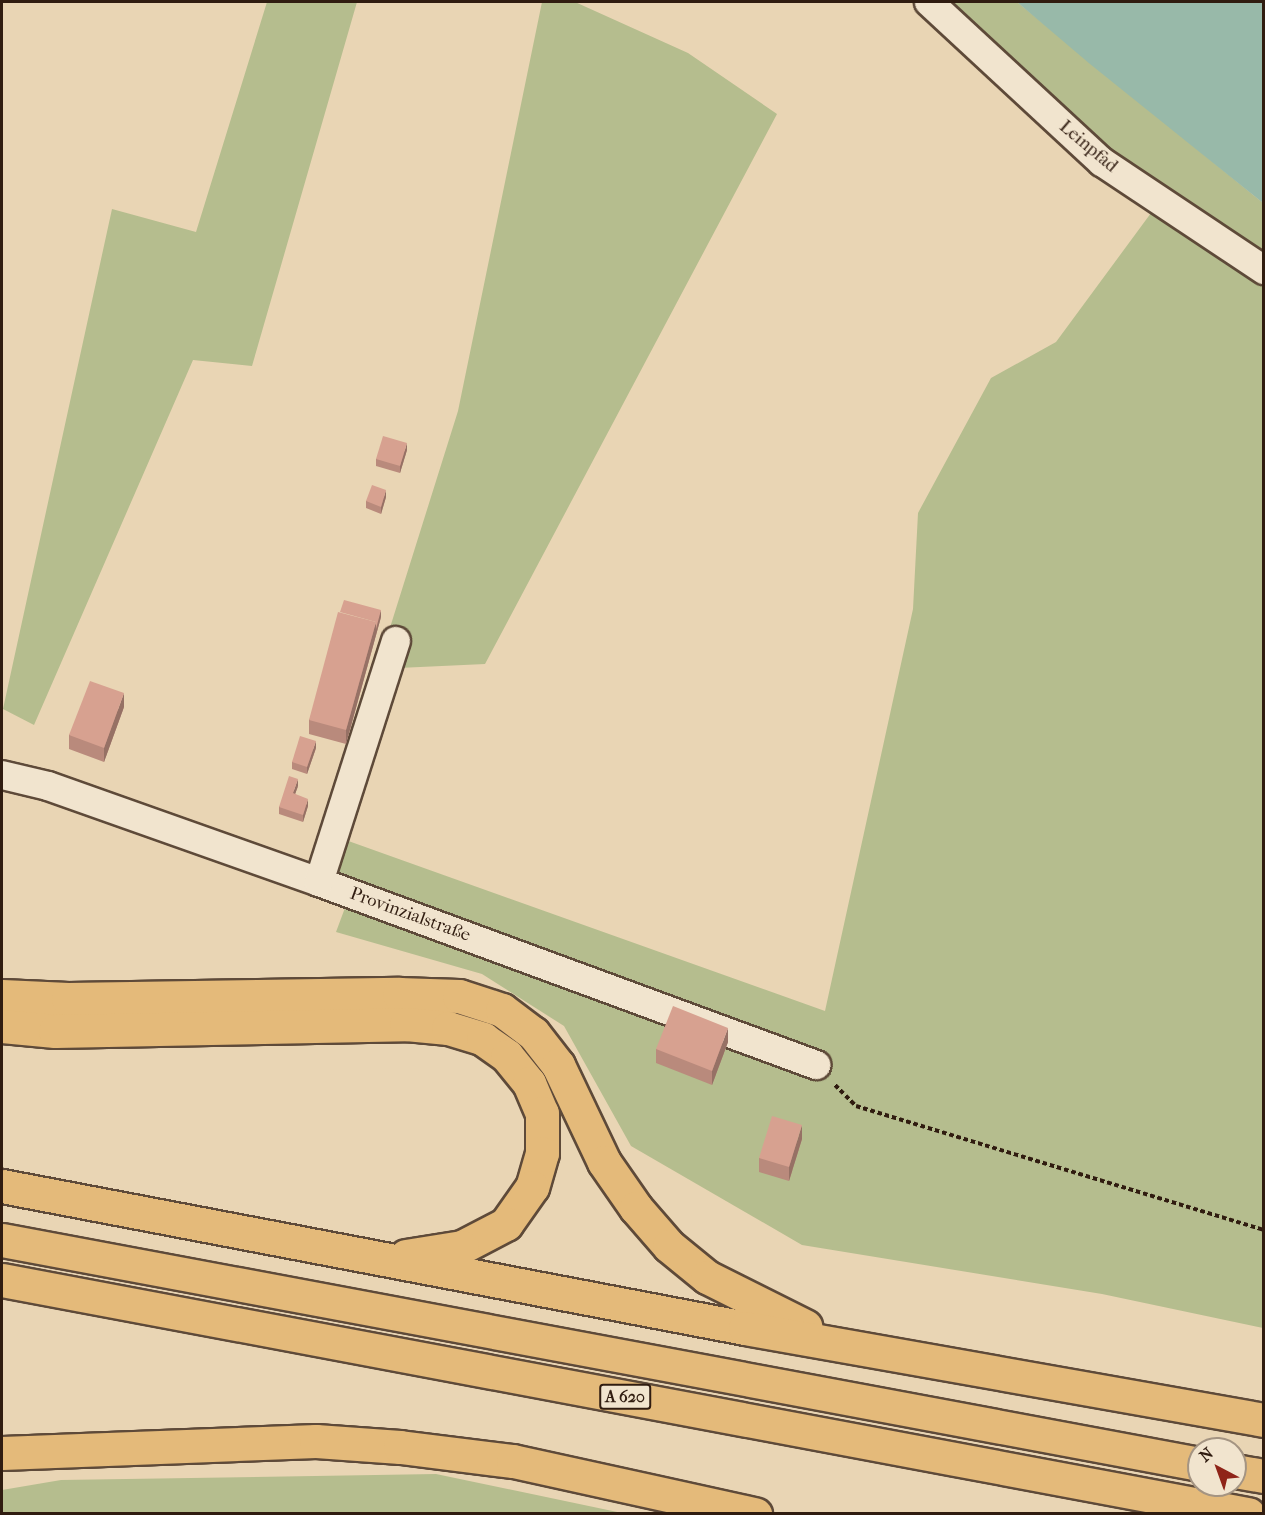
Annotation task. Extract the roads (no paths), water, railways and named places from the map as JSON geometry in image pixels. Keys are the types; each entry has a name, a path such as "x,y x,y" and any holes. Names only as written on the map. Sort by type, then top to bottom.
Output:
{"highway":[{"path":"2,996 68,999 399,994 459,996 502,1010 532,1033 558,1065 604,1162 636,1209 669,1246 707,1277 755,1304 810,1328 878,1350"},
{"path":"2,1026 55,1031 406,1024 448,1028 483,1039 507,1056 529,1083 542,1113 542,1152 532,1187 506,1224 462,1247 415,1256 360,1256"},
{"path":"2,1186 360,1256 1263,1420"},
{"name":"A 620","path":"2,1240 1187,1462"},
{"name":"A 620","path":"2,1280 1248,1514"},
{"path":"2,1453 316,1441 513,1461 755,1514"},
{"path":"1247,1473 1263,1476"}],"lane":[{"name":"Leinpfad","path":"929,2 1102,162 1263,270"},
{"path":"319,882 396,641"},
{"name":"Provinzialstraße","path":"2,775 48,786 319,882 816,1065"}]}
